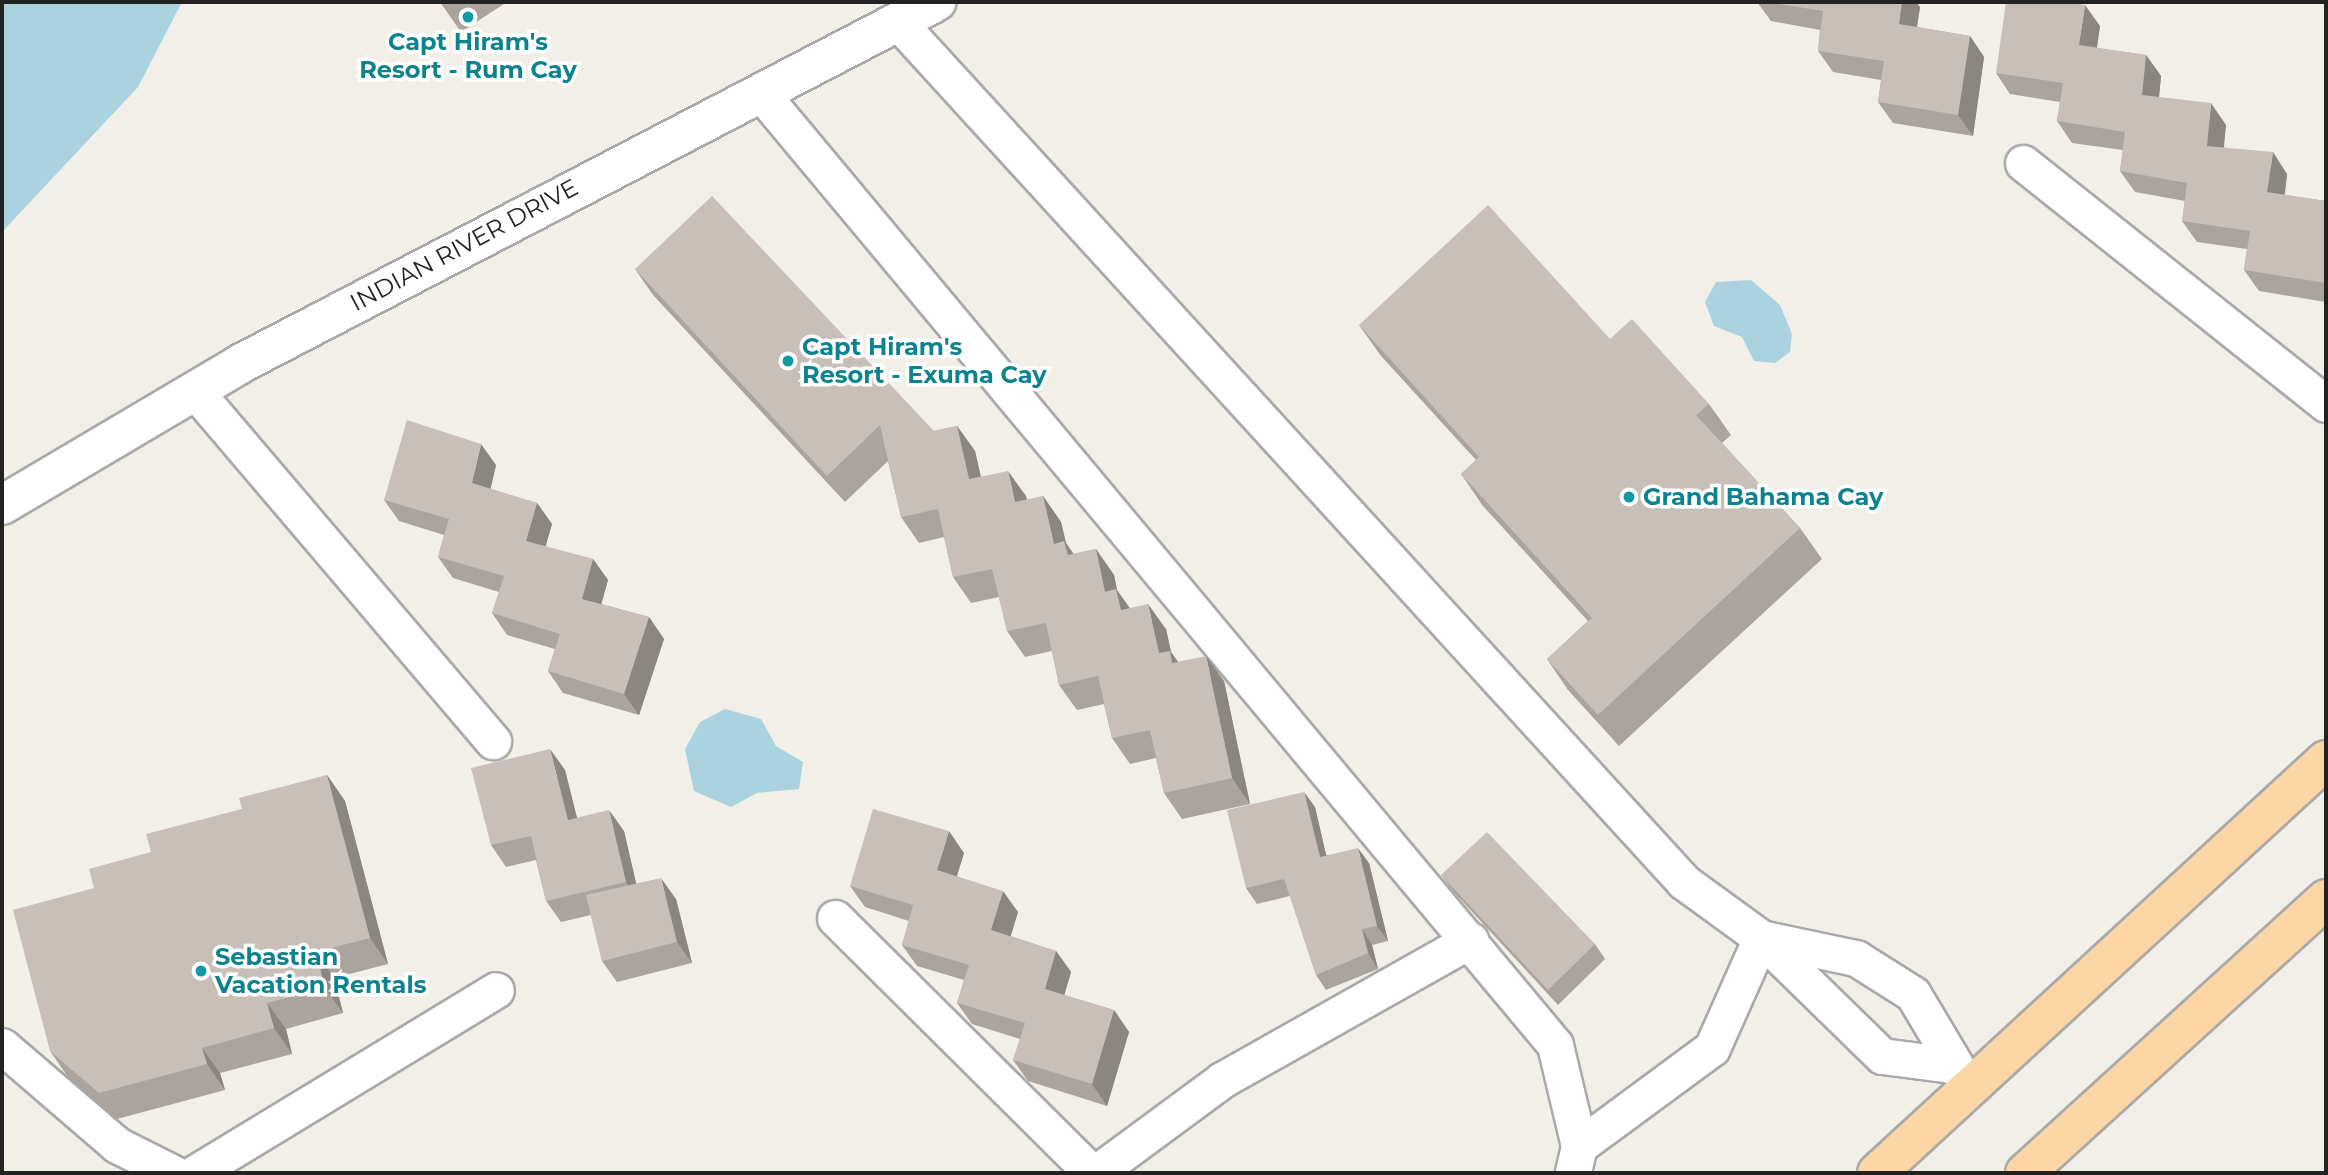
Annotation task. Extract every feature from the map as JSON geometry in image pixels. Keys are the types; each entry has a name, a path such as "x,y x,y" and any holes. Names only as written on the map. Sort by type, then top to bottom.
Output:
{"main road":[{"path":"1877,1173 1962,1076 2326,760"},
{"path":"2025,1173 2326,899"}],"street":[{"name":"INDIAN RIVER DRIVE","path":"2,505 194,391 936,2"}],"lane":[{"path":"898,22 1685,882 1761,938 1882,1056 1962,1076"},
{"path":"760,92 1555,1045 1576,1159 1712,1048 1761,938"},
{"path":"2024,163 2326,404"},
{"path":"194,391 493,741"},
{"path":"835,918 1094,1173 1222,1080 1470,940"},
{"path":"1761,938 1856,958 1913,994 1962,1076"},
{"path":"195,1173 496,990"},
{"path":"2,1046 117,1145 173,1173"}],"water":[{"path":"2,2 182,2 138,87 2,232"},
{"path":"1751,280 1780,305 1792,334 1790,352 1775,363 1754,361 1742,337 1714,326 1705,302 1716,282"},
{"path":"725,709 761,719 776,746 803,762 799,789 757,793 731,807 694,791 685,749 700,722"}],"building":[{"path":"1766,2 1902,2 1899,24 1970,36 1958,115 1878,102 1884,61 1818,51 1823,11"},
{"path":"2006,2 2066,2 2085,5 2079,45 2146,55 2142,95 2211,103 2207,146 2273,152 2267,192 2326,201 2326,283 2244,270 2250,231 2182,221 2187,183 2120,171 2125,132 2057,121 2063,83 1996,73"},
{"path":"712,196 934,431 957,426 969,479 1008,471 1015,502 1043,496 1054,544 1064,541 1068,555 1096,549 1105,592 1116,589 1121,610 1148,604 1159,653 1170,651 1172,663 1206,656 1232,778 1164,793 1150,730 1112,738 1098,676 1059,685 1046,623 1007,631 992,569 953,577 938,509 901,517 880,425 827,476 635,269"},
{"name":"Grand Bahama Cay","path":"1488,205 1610,339 1632,319 1709,404 1696,415 1800,528 1598,715 1547,659 1592,618 1461,474 1479,457 1359,325"},
{"path":"407,420 481,444 472,483 537,503 526,541 593,559 582,599 649,617 624,694 548,671 560,634 492,613 504,576 438,557 449,519 384,500"},
{"path":"550,749 568,820 609,810 626,882 546,901 531,836 491,845 471,768"},
{"name":"Sebastian Vacation Rentals","path":"327,775 370,938 316,952 325,988 267,1003 274,1028 202,1048 207,1064 99,1093 50,1051 13,910 94,888 89,869 151,852 146,834 242,809 239,798"},
{"path":"1304,792 1320,857 1358,848 1377,926 1362,929 1368,953 1316,975 1284,879 1246,888 1227,810"},
{"path":"873,809 949,831 937,870 1003,891 991,930 1056,951 1045,989 1114,1010 1092,1084 1013,1060 1025,1023 957,1003 969,965 902,945 913,905 850,886"},
{"path":"1487,832 1595,944 1548,990 1441,875"},
{"path":"661,878 677,942 602,961 586,895"}],"place":[{"name":"Capt Hiram's Resort - Rum Cay","path":"468,17"},
{"name":"Capt Hiram's Resort - Exuma Cay","path":"788,361"},
{"name":"Grand Bahama Cay","path":"1629,497"},
{"name":"Sebastian Vacation Rentals","path":"201,971"}]}
